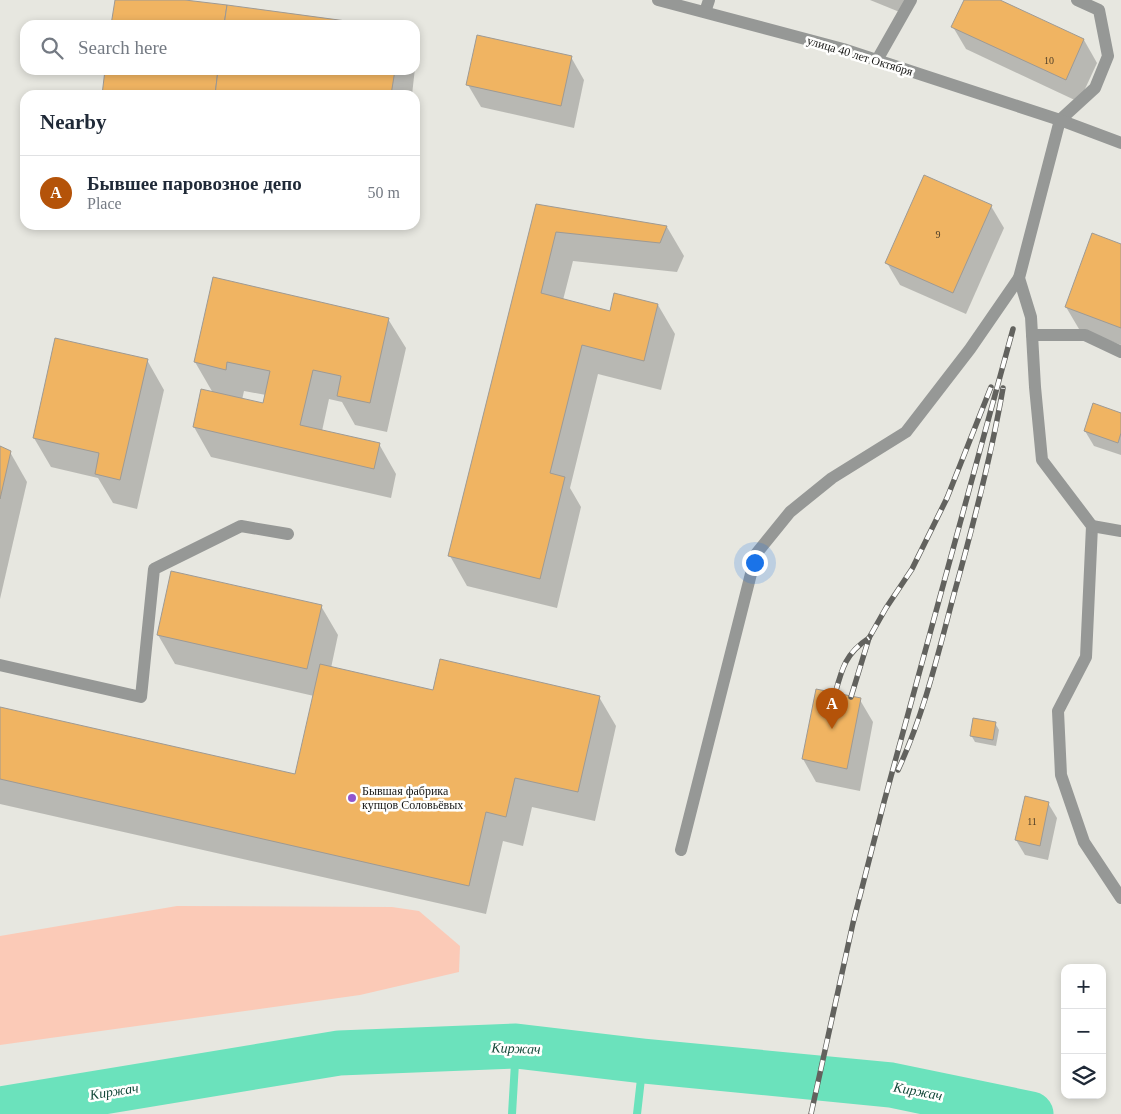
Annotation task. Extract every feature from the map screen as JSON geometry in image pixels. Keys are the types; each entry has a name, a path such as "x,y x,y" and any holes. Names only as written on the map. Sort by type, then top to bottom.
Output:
{"street":[{"name":"улица 40 лет Октября","path":"658,0 707,6 1060,120 1121,143"},
{"path":"877,60 911,0"},
{"path":"681,850 756,554 790,512 832,478 906,432 970,350 1019,278 1060,120 1095,88 1108,56 1097,5 1077,0"},
{"path":"1019,278 1031,317 1042,460 1092,526 1086,657 1058,711 1061,774 1084,842 1121,898"},
{"path":"1032,335 1085,335 1121,352"},
{"path":"0,664 141,697 154,569 242,526 288,534"},
{"path":"1092,526 1121,532"}],"shaded area":[{"path":"177,906 392,907 419,911 460,946 459,972 360,995 0,1045 0,936"}],"building":[{"path":"115,0 185,0 227,5 225,20 112,20"},
{"path":"964,0 1000,0 1084,39 1066,80 951,27"},
{"path":"227,5 339,20 225,20"},
{"path":"477,35 572,56 561,106 466,85"},
{"path":"104,75 217,75 216,90 103,90"},
{"path":"217,75 394,75 392,90 216,90"},
{"path":"924,175 992,205 953,293 885,263"},
{"path":"536,204 667,226 660,243 556,232 541,293 610,311 614,293 658,304 644,361 582,345 550,473 565,477 540,579 448,556"},
{"path":"1092,233 1121,244 1121,328 1065,307"},
{"path":"213,277 389,318 370,403 337,396 341,376 313,370 300,425 380,443 374,469 193,427 201,389 263,403 270,371 227,362 226,370 194,362"},
{"path":"55,338 148,359 120,480 95,474 99,453 33,438"},
{"path":"1093,403 1121,413 1121,433 1118,443 1084,431"},
{"path":"0,446 11,451 0,499"},
{"path":"171,571 322,605 307,669 157,635"},
{"path":"440,659 600,696 578,792 515,778 506,817 486,812 469,886 0,779 0,707 295,774 320,664 433,690"},
{"path":"816,689 861,698 847,769 802,759"},
{"path":"973,718 996,722 993,740 970,736"},
{"path":"1025,796 1049,802 1040,846 1015,840"}],"waterway":[{"path":"512,1114 516,1046"},
{"name":"Киржач","path":"0,1109 339,1053 516,1046 643,1061 891,1085 1031,1114"},
{"path":"637,1114 643,1061"}],"railway":[{"path":"811,1114 853,923 884,802 1013,329"},
{"path":"851,697 869,638 912,569 947,498 991,387"},
{"path":"898,770 923,706 936,661 981,492 1003,388"},
{"path":"835,694 840,676 850,655 869,638"}],"place":[{"name":"Бывшее паровозное депо","path":"832,729"},
{"name":"Бывшая фабрика купцов Соловьёвых","path":"352,798"}]}
